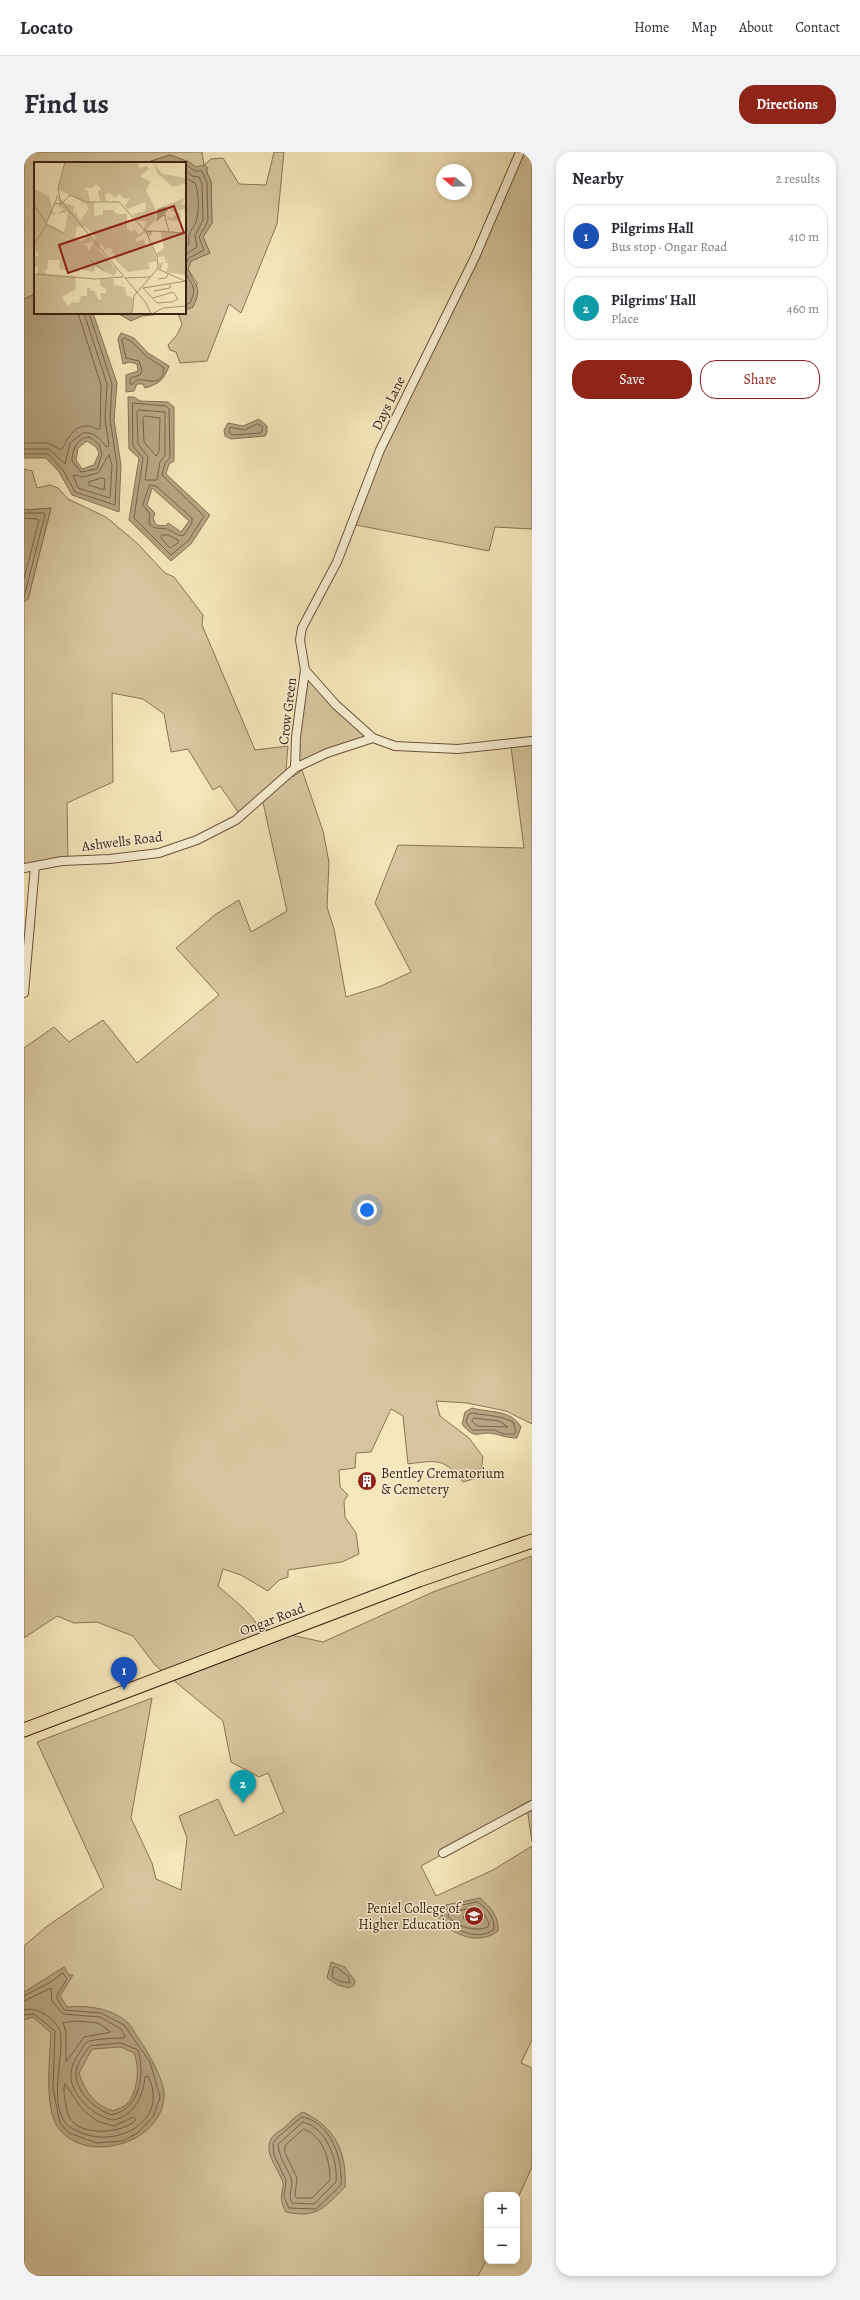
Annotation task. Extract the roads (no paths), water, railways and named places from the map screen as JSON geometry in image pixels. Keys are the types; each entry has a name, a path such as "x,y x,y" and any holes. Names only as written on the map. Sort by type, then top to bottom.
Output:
{"main road":[{"name":"Ongar Road","path":"24,1730 419,1580 532,1541"}],"street":[{"name":"Days Lane","path":"305,670 300,640 302,628 337,562 380,450 475,256 520,152"},
{"name":"Crow Green","path":"305,670 336,705 372,738"},
{"name":"Crow Green","path":"294,768 296,737 305,670"},
{"path":"294,768 327,753 372,738 396,746 458,749 532,741"},
{"name":"Ashwells Road","path":"24,868 62,861 110,859 159,853 197,840 236,820 294,768"},
{"path":"24,993 35,866"},
{"path":"443,1853 532,1805"}],"water":[{"path":"170,155 189,162 196,167 204,165 207,167 207,173 211,181 212,223 203,237 210,253 191,261 188,269 198,290 193,307 186,310 186,162 148,162"},
{"path":"34,294 34,314 93,314 117,383 114,420 121,465 119,512 72,495 59,472 46,458 24,458 24,299","holes":["87,441 96,447 99,453 94,465 82,469 76,460 78,448"]},
{"path":"119,314 161,314 142,316 131,321"},
{"path":"121,333 134,338 148,353 169,366 165,375 160,381 145,388 143,384 137,384 134,391 126,392 126,375 138,371 137,364 130,362 123,364 118,339"},
{"path":"128,397 134,397 140,401 168,402 174,407 174,461 169,464 166,474 210,515 191,544 171,561 129,520 139,458 129,449","holes":["152,488 189,521 181,532 168,523 165,526 156,525 153,518 155,513 147,505"]},
{"path":"259,419 267,426 265,436 231,439 225,436 224,430 228,423 243,426"},
{"path":"51,508 28,599 24,602 24,509"},
{"path":"472,1408 506,1414 517,1421 521,1427 517,1438 489,1433 471,1433 462,1424 465,1412"},
{"path":"480,1898 491,1909 496,1917 498,1931 490,1935 482,1938 474,1938 458,1934 438,1918 438,1909 446,1905"},
{"path":"331,1962 345,1967 355,1981 354,1985 349,1988 338,1985 327,1978"},
{"path":"64,1967 69,1975 73,1975 60,1996 67,2007 98,2008 114,2013 129,2024 147,2051 159,2075 164,2091 160,2114 150,2128 135,2138 119,2144 101,2147 84,2145 69,2138 57,2126 50,2106 49,2094 51,2033 33,2017 24,2020 24,1992","holes":["121,2047 134,2053 137,2065 137,2079 134,2093 127,2104 113,2111 95,2101 84,2086 79,2073 92,2049"]},
{"path":"303,2112 323,2125 337,2142 344,2163 345,2187 320,2210 305,2214 297,2214 286,2212 283,2206 281,2197 283,2183 271,2157 269,2146 270,2140 274,2135"}],"place":[{"name":"Bentley Crematorium & Cemetery","path":"367,1481"},
{"name":"Pilgrims Hall","path":"124,1690"},
{"name":"Pilgrims' Hall","path":"243,1803"},
{"name":"Peniel College of Higher Education","path":"474,1916"}]}
